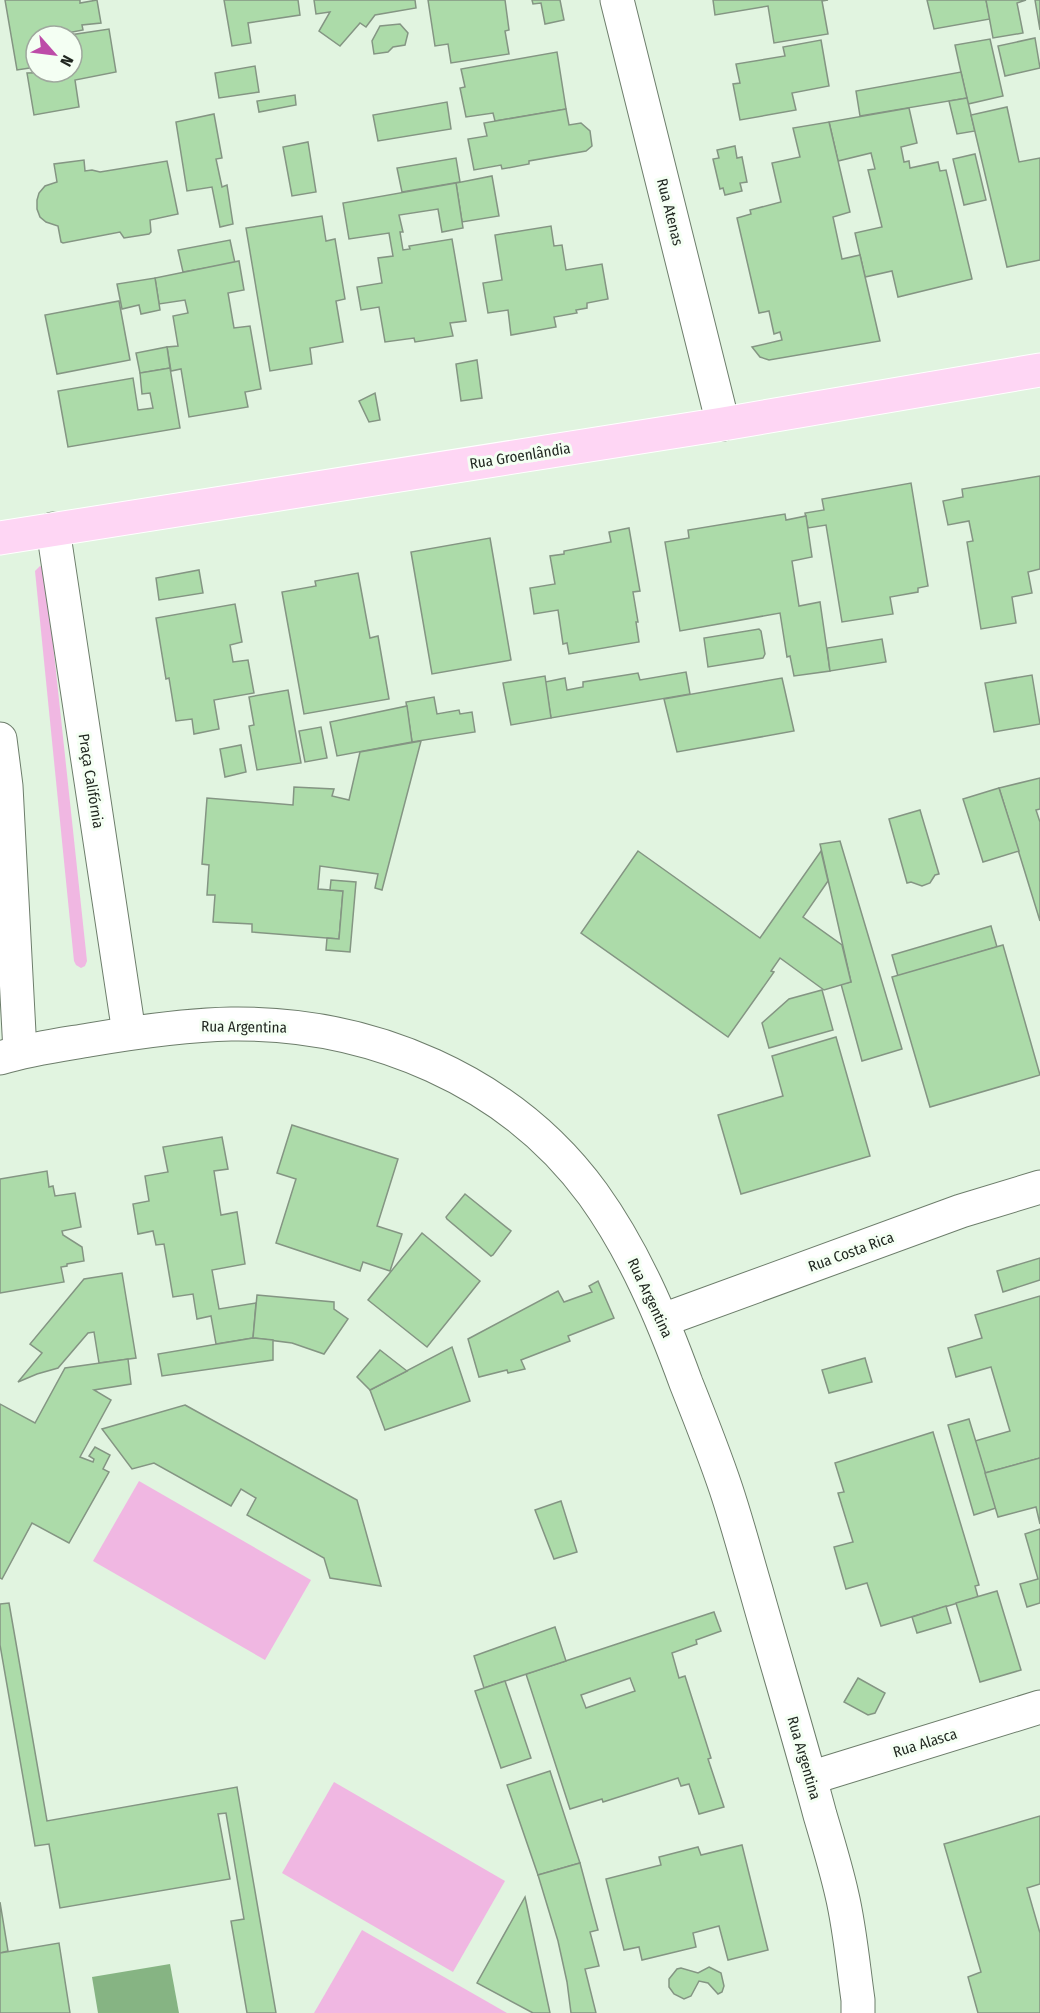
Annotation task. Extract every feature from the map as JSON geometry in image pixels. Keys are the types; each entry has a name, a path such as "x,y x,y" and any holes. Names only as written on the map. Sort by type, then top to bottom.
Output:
{"main road":[{"name":"Rua Groenlândia","path":"0,538 723,424 1040,370"}],"street":[{"name":"Rua Atenas","path":"617,0 723,424"},
{"name":"Praça Califórnia","path":"53,529 129,1033"},
{"path":"0,739 6,786 10,1055"},
{"name":"Rua Argentina","path":"10,1055 129,1033 174,1028 232,1024 328,1032 393,1048 465,1081 482,1090 519,1117 561,1155 586,1185 617,1231 663,1320 726,1489 843,1897 858,2013"},
{"name":"Rua Costa Rica","path":"663,1320 962,1211 1040,1188"},
{"name":"Rua Alasca","path":"810,1778 1040,1707"}],"shaded area":[{"path":"40,566 45,569 87,961 81,968 74,961 35,571"},
{"path":"139,1481 311,1580 265,1660 93,1561"},
{"path":"334,1782 505,1881 453,1972 282,1873"},
{"path":"362,1930 507,2013 314,2013"},
{"path":"170,1964 179,2013 98,2013 92,1977"}],"building":[{"path":"5,0 80,0 80,3 97,0 101,23 24,24 24,69 17,70"},
{"path":"224,0 298,0 300,15 248,23 251,43 232,46"},
{"path":"314,0 415,0 416,8 375,15 366,27 360,23 340,46 319,31 330,12 316,14"},
{"path":"428,0 505,0 509,30 505,31 509,54 451,63 448,44 435,46"},
{"path":"532,0 560,0 564,20 545,24 541,3 533,4"},
{"path":"713,0 828,0 822,1 828,34 774,43 768,6 715,15"},
{"path":"927,0 986,0 990,19 934,29"},
{"path":"986,0 1026,0 1017,3 1023,33 993,38"},
{"path":"1035,0 1040,0 1040,30"},
{"path":"400,24 408,33 405,45 393,47 388,52 374,54 372,41 380,26"},
{"path":"109,29 116,72 84,78 84,33"},
{"path":"1035,38 1040,68 1005,76 998,46"},
{"path":"990,39 1003,96 968,104 955,45"},
{"path":"821,40 829,86 792,93 796,110 740,120 733,84 740,83 736,64 785,56 783,47"},
{"path":"557,52 566,109 495,121 493,113 466,117 460,88 465,87 461,69"},
{"path":"255,66 259,92 219,98 215,73"},
{"path":"961,72 967,98 860,116 856,91"},
{"path":"29,84 76,84 79,107 34,115"},
{"path":"295,95 296,105 259,112 257,101"},
{"path":"967,98 975,131 957,134 949,101"},
{"path":"447,102 451,129 378,141 373,115"},
{"path":"1007,107 1019,162 1040,158 1040,260 1007,267 971,115"},
{"path":"909,108 917,143 901,147 904,162 909,161 910,168 938,162 940,171 946,170 972,279 898,297 892,271 865,277 855,233 882,227 868,170 875,169 871,153 838,161 829,122"},
{"path":"566,109 569,125 581,123 590,131 592,146 586,151 529,161 529,164 502,169 501,165 474,170 468,139 487,136 484,123"},
{"path":"214,114 222,158 216,159 222,187 227,185 233,224 220,227 212,187 187,191 176,122"},
{"path":"829,122 850,212 833,217 842,259 860,255 880,341 769,360 760,357 752,347 782,340 780,332 774,334 769,311 759,313 737,218 751,214 750,210 781,202 772,163 800,157 793,128"},
{"path":"308,142 316,192 292,196 283,147"},
{"path":"735,146 737,158 742,157 747,182 740,183 742,191 725,195 723,188 720,189 713,159 719,158 717,150"},
{"path":"975,154 986,200 964,205 953,159"},
{"path":"456,158 460,182 402,192 397,168"},
{"path":"84,160 85,171 100,172 167,161 178,214 150,220 151,232 149,234 124,238 120,232 61,242 58,226 40,217 37,200 45,186 57,182 54,164"},
{"path":"492,176 499,216 462,222 456,183"},
{"path":"456,183 463,228 442,232 438,209 399,215 403,232 400,232 403,250 410,249 409,246 452,239 466,321 450,323 453,336 415,342 414,338 385,342 379,307 361,310 357,287 382,283 378,258 393,256 389,233 349,239 343,203"},
{"path":"322,216 326,241 335,239 345,299 336,301 343,342 310,348 312,364 270,371 246,228"},
{"path":"551,226 554,246 562,245 566,270 602,264 608,299 587,303 587,308 576,310 577,313 554,317 556,327 511,335 508,310 488,313 483,283 502,280 495,235"},
{"path":"230,240 235,263 183,272 178,250"},
{"path":"239,261 244,290 228,293 234,328 250,326 261,389 245,392 248,407 189,417 181,369 171,371 167,347 178,346 173,316 188,313 185,300 159,304 155,278"},
{"path":"155,278 160,310 141,314 139,305 122,309 117,284"},
{"path":"119,301 130,360 57,374 45,315"},
{"path":"167,347 170,368 140,373 136,353"},
{"path":"477,360 482,398 461,401 456,364"},
{"path":"170,368 180,428 68,447 58,391 133,378 138,410 153,408 150,393 142,394 140,373"},
{"path":"375,393 380,420 369,422 359,401"},
{"path":"1040,476 1040,569 1028,572 1032,593 1012,597 1016,623 981,629 967,542 973,541 969,521 948,525 943,501 963,497 962,489"},
{"path":"911,483 928,586 918,588 918,592 890,597 893,614 842,622 826,525 808,528 805,513 824,510 822,499"},
{"path":"785,514 786,520 806,516 812,557 792,561 799,606 820,602 830,671 794,676 790,656 787,657 780,613 680,631 665,542 689,538 688,530"},
{"path":"629,528 640,591 633,592 639,642 569,654 567,643 563,644 558,610 534,614 530,588 555,584 550,556 611,542 609,532"},
{"path":"490,538 511,660 432,674 411,552"},
{"path":"199,570 203,593 159,600 156,578"},
{"path":"358,573 370,638 378,636 389,699 304,714 282,592 316,586 315,581"},
{"path":"235,604 242,642 230,645 233,662 248,660 254,693 214,700 219,729 194,734 192,719 176,721 169,678 166,679 156,618"},
{"path":"759,629 765,654 763,658 708,667 704,638"},
{"path":"882,639 886,662 830,671 827,648"},
{"path":"686,672 690,694 551,718 545,682 565,678 567,690 583,687 583,682 638,673 640,680"},
{"path":"1032,675 1040,724 994,732 985,683"},
{"path":"545,676 551,718 511,725 503,683"},
{"path":"782,678 794,731 677,752 664,699"},
{"path":"288,690 301,763 257,770 249,726 254,725 249,697"},
{"path":"434,697 437,714 459,710 460,714 472,712 475,732 412,742 406,702"},
{"path":"407,706 412,742 337,756 330,722"},
{"path":"321,727 327,758 305,762 299,731"},
{"path":"421,741 382,890 375,888 378,874 320,866 318,889 343,891 339,939 252,932 252,924 213,922 215,895 207,895 209,865 202,864 207,798 293,805 294,787 334,789 332,796 349,800 360,752"},
{"path":"241,745 246,772 225,777 220,749"},
{"path":"1040,778 1040,809 1036,810 1040,822 1040,921 999,788"},
{"path":"999,788 1019,851 983,862 963,799"},
{"path":"920,810 939,874 935,875 930,883 922,886 907,883 889,819"},
{"path":"840,841 902,1049 862,1061 841,984 851,982 820,844"},
{"path":"638,851 760,938 821,851 828,881 803,917 842,945 851,982 824,990 780,958 771,971 774,972 728,1037 581,933"},
{"path":"331,880 356,882 350,952 326,950 327,938 339,939 343,891 330,890"},
{"path":"991,926 997,947 898,976 892,955"},
{"path":"1003,945 1040,1075 930,1107 892,977"},
{"path":"822,990 833,1030 769,1048 762,1023 789,999"},
{"path":"836,1037 870,1156 741,1194 718,1115 783,1096 772,1056"},
{"path":"292,1125 398,1159 377,1226 402,1234 390,1271 363,1262 360,1271 276,1243 296,1179 277,1173"},
{"path":"222,1137 228,1169 214,1171 221,1215 237,1212 245,1264 212,1270 219,1309 256,1303 253,1338 216,1344 211,1316 197,1319 193,1294 173,1297 164,1244 156,1245 153,1231 138,1234 133,1204 149,1201 145,1176 168,1172 163,1147"},
{"path":"47,1171 49,1187 53,1186 55,1196 75,1193 81,1227 62,1231 63,1235 82,1247 84,1261 61,1267 64,1282 0,1293 0,1179"},
{"path":"465,1194 511,1231 491,1256 446,1217"},
{"path":"422,1233 480,1281 427,1347 368,1300"},
{"path":"1040,1258 1040,1280 1003,1292 997,1271"},
{"path":"122,1273 136,1358 99,1363 94,1332 88,1333 58,1368 18,1382 42,1353 30,1344 84,1279"},
{"path":"598,1281 614,1318 568,1336 570,1341 521,1360 525,1369 508,1373 507,1370 479,1377 468,1339 558,1291 564,1302 592,1292 589,1286"},
{"path":"257,1295 334,1302 334,1309 348,1319 324,1354 292,1343 253,1338"},
{"path":"1040,1296 1040,1458 985,1473 975,1441 1010,1431 991,1367 956,1377 948,1348 982,1338 975,1315"},
{"path":"253,1338 273,1340 273,1360 162,1376 158,1354"},
{"path":"452,1347 470,1401 385,1430 370,1390"},
{"path":"380,1350 407,1371 370,1390 357,1377"},
{"path":"865,1358 872,1382 829,1393 822,1370"},
{"path":"128,1359 131,1384 94,1390 111,1400 80,1457 93,1462 94,1459 89,1456 95,1447 110,1455 103,1469 109,1472 69,1543 32,1523 2,1579 0,1578 0,1404 35,1423 65,1368"},
{"path":"185,1405 357,1500 381,1586 330,1578 324,1558 247,1515 256,1498 241,1489 231,1506 154,1463 132,1469 102,1429"},
{"path":"969,1419 996,1508 974,1515 948,1425"},
{"path":"933,1432 979,1585 975,1586 978,1597 881,1626 867,1583 846,1589 834,1547 853,1542 838,1493 844,1492 835,1463"},
{"path":"1040,1458 1040,1524 1036,1507 998,1517 985,1473"},
{"path":"561,1501 577,1552 554,1559 535,1510"},
{"path":"1040,1529 1040,1603 1027,1607 1020,1584 1038,1579 1025,1534"},
{"path":"997,1591 1021,1670 980,1682 956,1603"},
{"path":"9,1603 47,1821 237,1787 276,2013 247,2013 231,1921 244,1919 226,1813 218,1814 230,1879 60,1908 49,1844 35,1846 0,1645 0,1604"},
{"path":"946,1606 951,1623 917,1633 912,1617"},
{"path":"714,1612 721,1631 696,1640 697,1644 672,1653 679,1678 685,1676 724,1807 699,1814 689,1784 681,1786 678,1778 603,1802 602,1799 570,1809 526,1674","holes":["630,1678 635,1691 586,1708 581,1695"]},
{"path":"555,1627 566,1661 484,1688 474,1656"},
{"path":"858,1678 885,1693 875,1713 868,1715 844,1702"},
{"path":"505,1681 531,1758 501,1768 475,1691"},
{"path":"550,1771 580,1863 538,1875 507,1785"},
{"path":"1040,1816 1040,1884 1027,1888 1040,1933 1040,2013 978,2013 968,1977 981,1972 944,1844"},
{"path":"742,1845 768,1950 728,1960 719,1926 693,1933 696,1947 642,1960 639,1947 624,1950 606,1879 661,1865 659,1857 698,1847 701,1855"},
{"path":"580,1863 598,1930 590,1932 599,1966 585,1969 596,2013 571,2013 558,1941 538,1875"},
{"path":"525,1897 550,2013 533,2013 477,1983"},
{"path":"0,1902 8,1951 0,1953"},
{"path":"59,1943 70,2013 0,2013 0,1953"},
{"path":"709,1967 721,1973 724,1986 722,1992 718,1994 708,1983 699,1981 691,1996 684,1999 674,1994 669,1987 669,1979 677,1969 698,1973"}]}
